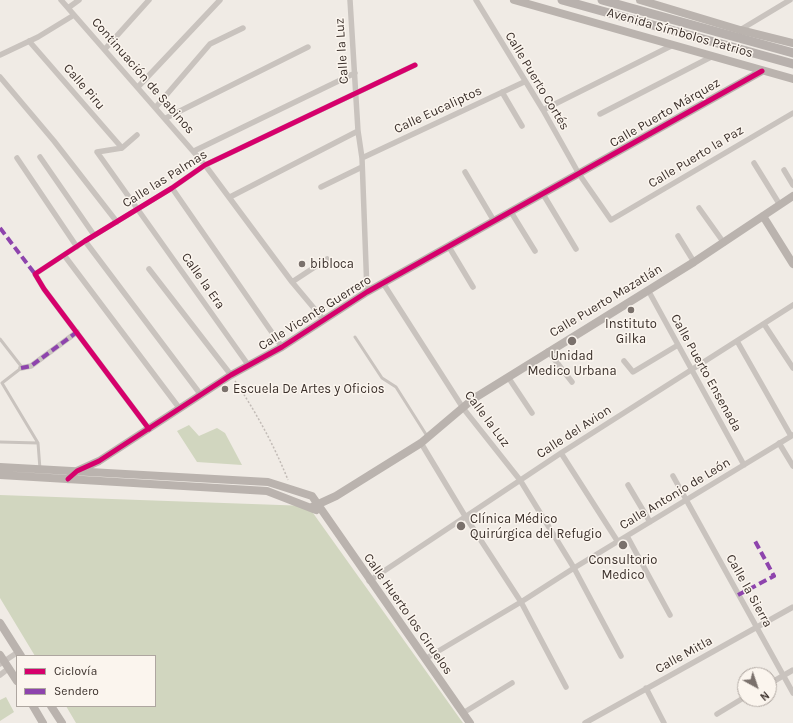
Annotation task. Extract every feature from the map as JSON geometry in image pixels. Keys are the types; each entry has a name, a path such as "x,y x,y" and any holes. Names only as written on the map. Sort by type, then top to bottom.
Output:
{"main road":[{"name":"Avenida Símbolos Patrios","path":"562,0 793,64"},
{"name":"Avenida Símbolos Patrios","path":"602,0 793,53"}],"street":[{"name":"Continuación de Sabinos","path":"61,0 156,106 194,151 292,282 323,319"},
{"path":"68,8 79,0"},
{"path":"105,49 149,0"},
{"path":"138,87 220,0"},
{"name":"Calle la Luz","path":"350,0 358,131 362,158 367,292"},
{"name":"Calle Puerto Cortés","path":"476,0 524,82 543,110 579,174 611,220"},
{"name":"Avenida Símbolos Patrios","path":"514,0 673,44 762,71 793,78"},
{"name":"Avenida Símbolos Patrios","path":"640,0 740,30 793,43"},
{"path":"740,30 790,0"},
{"path":"0,55 29,41 74,15"},
{"path":"156,106 210,44 242,28"},
{"name":"Calle Piru","path":"29,41 122,148"},
{"path":"543,110 673,44"},
{"path":"166,118 308,47"},
{"path":"600,114 714,56"},
{"name":"Calle las Palmas","path":"77,332 35,274 94,235 172,188 205,165 415,65"},
{"name":"Calle Puerto Márquez","path":"579,174 762,71"},
{"path":"194,151 355,73"},
{"path":"0,77 54,141 116,222"},
{"name":"Calle Eucaliptos","path":"362,158 524,82"},
{"path":"502,92 522,126"},
{"name":"Calle Puerto la Paz","path":"611,220 793,113"},
{"path":"230,198 358,131"},
{"path":"122,148 137,135"},
{"name":"Calle la Era","path":"122,148 97,152 139,208 250,366"},
{"path":"40,157 94,235"},
{"path":"17,158 77,247"},
{"path":"754,163 780,205"},
{"path":"321,187 362,167"},
{"path":"784,170 793,185"},
{"path":"465,172 494,221"},
{"name":"Calle Vicente Guerrero","path":"68,479 77,471 99,461 231,375 250,366 282,347 323,319 367,292 579,174"},
{"path":"172,188 282,347"},
{"path":"544,194 576,249"},
{"name":"Calle Puerto Mazatlán","path":"315,505 336,496 425,440 473,399 724,243 793,196"},
{"path":"699,208 724,243"},
{"path":"511,212 535,251"},
{"path":"763,216 793,264"},
{"path":"678,236 694,262"},
{"path":"85,241 201,395"},
{"path":"450,247 473,287"},
{"path":"64,255 180,409"},
{"path":"292,282 327,259"},
{"path":"149,269 231,375"},
{"name":"Calle la Luz","path":"383,283 463,408 520,480 574,568 621,656"},
{"name":"Calle Puerto Ensenada","path":"648,290 744,465"},
{"name":"Calle del Avion","path":"369,581 561,453 793,305"},
{"path":"764,324 793,368"},
{"path":"21,368 31,366 77,332 149,429"},
{"path":"737,341 792,435"},
{"path":"624,361 633,372 678,345"},
{"path":"548,351 572,382"},
{"path":"508,377 532,413"},
{"name":"Calle Antonio de León","path":"425,659 521,602 792,435"},
{"path":"425,440 465,516 521,602 566,688"},
{"path":"779,443 793,466"},
{"path":"561,453 618,542"},
{"path":"0,467 68,479 267,492 315,505"},
{"path":"0,475 77,471 268,482 312,496 315,505"},
{"name":"Calle la Sierra","path":"673,476 793,693"},
{"path":"185,477 185,486"},
{"path":"628,485 650,522"},
{"name":"Calle Huerto los Ciruelos","path":"315,505 328,519 369,581 470,723"},
{"path":"627,536 670,615"},
{"name":"Calle Mitla","path":"585,723 793,606"},
{"path":"0,623 19,654"},
{"path":"3,662 16,656"},
{"path":"0,675 3,662"},
{"path":"3,662 16,680"},
{"path":"777,679 793,670"},
{"path":"463,713 512,684"},
{"path":"646,688 664,723"},
{"path":"717,714 737,703"},
{"path":"34,707 43,723"},
{"path":"52,707 62,723"}],"lane":[{"path":"355,337 382,378 396,387 425,440"},
{"path":"0,339 21,368 2,382 38,443 40,474"},
{"path":"0,442 38,443"}],"path":[{"path":"231,375 250,402 280,460 292,490"}],"green space":[{"path":"189,425 199,436 217,428 225,433 242,465 197,462 177,431"},
{"path":"0,495 308,506 463,723 76,723 67,707 156,707 156,655 34,655 0,598"},
{"path":"6,697 14,712 0,721 0,700"}],"marked path":[{"path":"0,228 35,274"},
{"path":"21,368 31,366 77,332"},
{"path":"738,595 774,576 755,541"}],"cycle path":[{"path":"149,429 44,289 35,274 85,241 172,188 205,165 415,65"},
{"path":"68,479 77,471 99,461 231,375 282,347 367,292 762,71"}],"place":[{"name":"bibloca","path":"302,264"},
{"name":"Instituto Gilka","path":"631,310"},
{"name":"Unidad Medico Urbana","path":"572,341"},
{"name":"Escuela De Artes y Oficios","path":"225,389"},
{"name":"Clínica Médico Quirúrgica del Refugio","path":"461,526"},
{"name":"Consultorio Medico","path":"623,545"}]}
